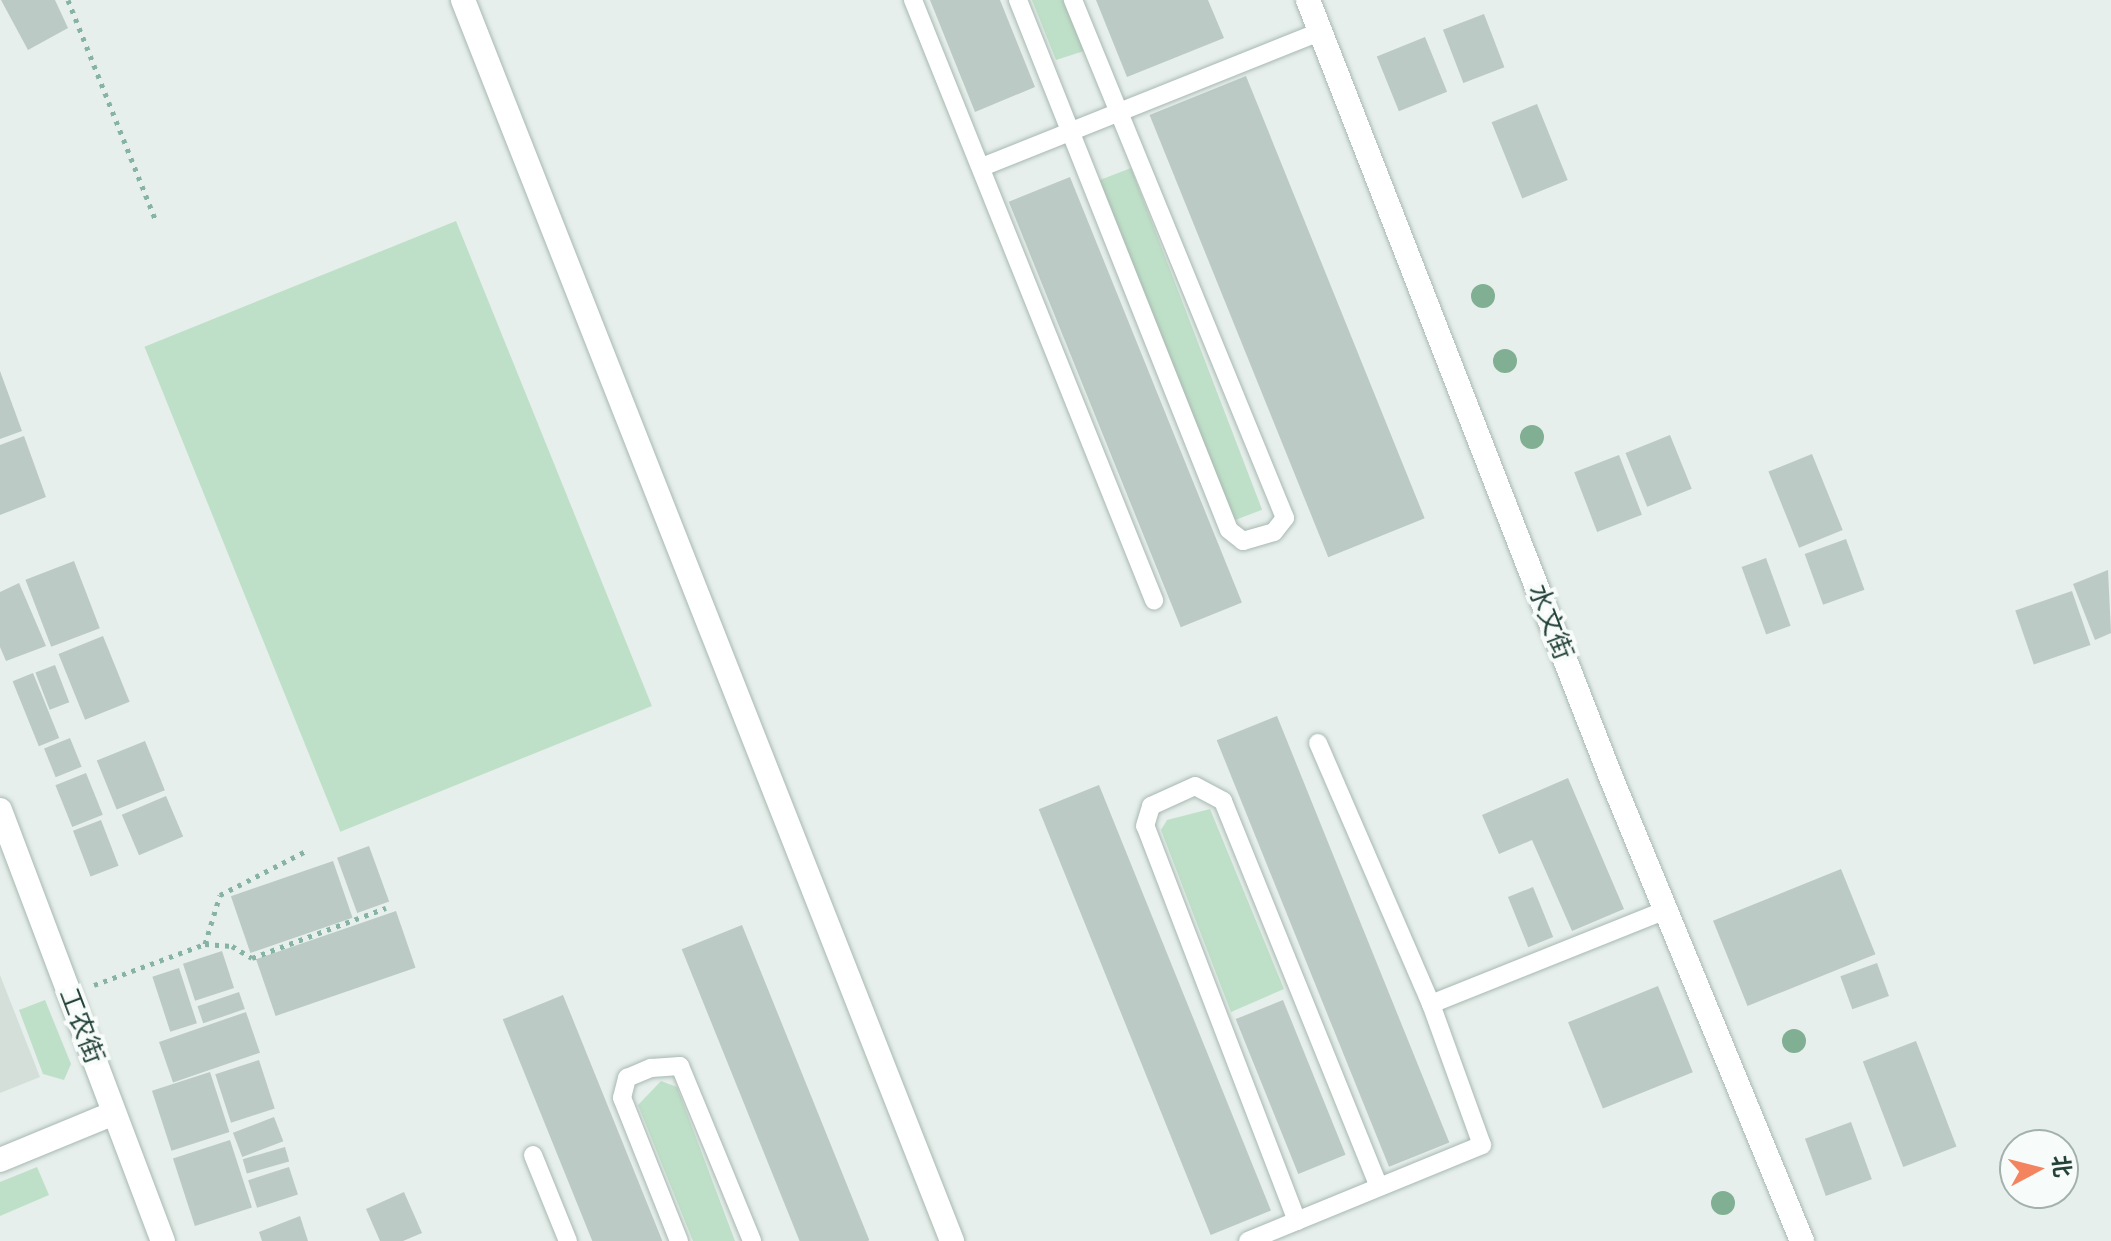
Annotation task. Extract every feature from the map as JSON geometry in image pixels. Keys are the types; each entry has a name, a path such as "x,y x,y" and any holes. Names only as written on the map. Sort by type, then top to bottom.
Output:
{"street":[{"path":"463,0 952,1241"},
{"name":"水文街","path":"1308,0 1666,910 1802,1241"},
{"name":"工农街","path":"0,810 163,1241"},
{"path":"0,1160 114,1113"}],"lane":[{"path":"913,0 1154,600"},
{"path":"1018,0 1229,530 1243,541 1274,532 1285,518 1073,0"},
{"path":"982,167 1119,115 1320,32"},
{"path":"1248,1241 1482,1145 1431,1004 1318,743"},
{"path":"1297,1221 1145,826 1151,806 1195,786 1223,801 1379,1187"},
{"path":"1431,1004 1666,910"},
{"path":"679,1241 622,1098 627,1078 651,1068 680,1066 752,1241"},
{"path":"533,1155 568,1241"}],"path":[{"path":"68,0 155,219"},
{"path":"205,944 220,895 306,851"},
{"path":"69,994 205,944 232,946 252,958 386,908"}],"shaded area":[{"path":"0,975 40,1077 0,1093"}],"green space":[{"path":"1032,0 1063,0 1084,51 1056,60"},
{"path":"1131,168 1262,510 1230,522 1099,180"},
{"path":"456,221 652,706 340,832 144,347"},
{"path":"1210,809 1284,989 1231,1012 1161,830 1167,820"},
{"path":"45,1000 71,1064 64,1080 43,1074 19,1010"},
{"path":"661,1081 677,1087 735,1241 693,1241 638,1105"},
{"path":"37,1167 49,1195 0,1216 0,1182"}],"building":[{"path":"1,0 55,0 68,28 28,50"},
{"path":"930,0 1000,0 1035,87 975,112"},
{"path":"1096,0 1208,0 1224,38 1127,77"},
{"path":"1484,14 1504,67 1463,83 1443,30"},
{"path":"1425,37 1447,92 1399,111 1377,56"},
{"path":"1246,76 1425,518 1328,557 1150,115"},
{"path":"1537,104 1568,180 1522,198 1492,122"},
{"path":"1070,177 1242,603 1181,627 1009,202"},
{"path":"0,371 22,431 0,439"},
{"path":"1670,435 1692,489 1647,507 1625,453"},
{"path":"24,436 46,497 0,515 0,445"},
{"path":"1812,454 1843,530 1799,548 1768,472"},
{"path":"1619,455 1642,515 1597,532 1574,472"},
{"path":"1846,539 1864,590 1823,605 1805,554"},
{"path":"1766,558 1791,626 1766,635 1742,567"},
{"path":"74,561 100,628 51,647 25,580"},
{"path":"2108,570 2111,633 2095,640 2073,584"},
{"path":"19,583 46,646 6,661 0,647 0,592"},
{"path":"2072,591 2091,645 2034,664 2015,611"},
{"path":"103,636 130,702 85,720 58,654"},
{"path":"55,665 69,702 50,710 35,673"},
{"path":"33,673 59,738 39,746 13,681"},
{"path":"1277,716 1449,1143 1389,1167 1217,740"},
{"path":"70,738 82,767 56,777 44,748"},
{"path":"145,741 165,790 117,810 97,760"},
{"path":"86,773 103,815 72,827 55,785"},
{"path":"1568,778 1624,909 1572,931 1532,840 1499,854 1482,815"},
{"path":"1099,785 1271,1211 1211,1235 1039,809"},
{"path":"166,796 183,837 139,855 122,815"},
{"path":"101,820 119,866 91,876 73,831"},
{"path":"369,846 389,901 357,913 337,858"},
{"path":"333,861 353,918 250,953 231,896"},
{"path":"1841,869 1875,954 1748,1006 1713,921"},
{"path":"1533,887 1553,937 1528,947 1508,897"},
{"path":"396,911 416,968 276,1016 256,959"},
{"path":"742,925 869,1240 800,1241 682,949"},
{"path":"222,951 234,988 195,1001 183,964"},
{"path":"1877,963 1889,996 1852,1009 1840,976"},
{"path":"179,968 197,1023 170,1032 152,977"},
{"path":"1658,986 1693,1072 1603,1109 1568,1022"},
{"path":"239,992 245,1009 203,1023 197,1006"},
{"path":"563,995 662,1241 592,1241 503,1019"},
{"path":"1283,1000 1346,1155 1298,1174 1236,1019"},
{"path":"246,1012 260,1053 173,1083 159,1042"},
{"path":"1916,1041 1956,1146 1903,1167 1863,1061"},
{"path":"259,1060 275,1109 231,1123 215,1074"},
{"path":"210,1072 229,1132 171,1151 152,1091"},
{"path":"274,1117 283,1141 242,1157 233,1133"},
{"path":"1851,1122 1872,1179 1826,1196 1805,1139"},
{"path":"230,1140 252,1208 195,1226 173,1159"},
{"path":"285,1147 289,1161 247,1174 243,1159"},
{"path":"289,1167 298,1195 257,1208 248,1180"},
{"path":"404,1192 422,1233 403,1241 380,1241 366,1209"},
{"path":"300,1216 308,1241 262,1241 259,1232"}]}
